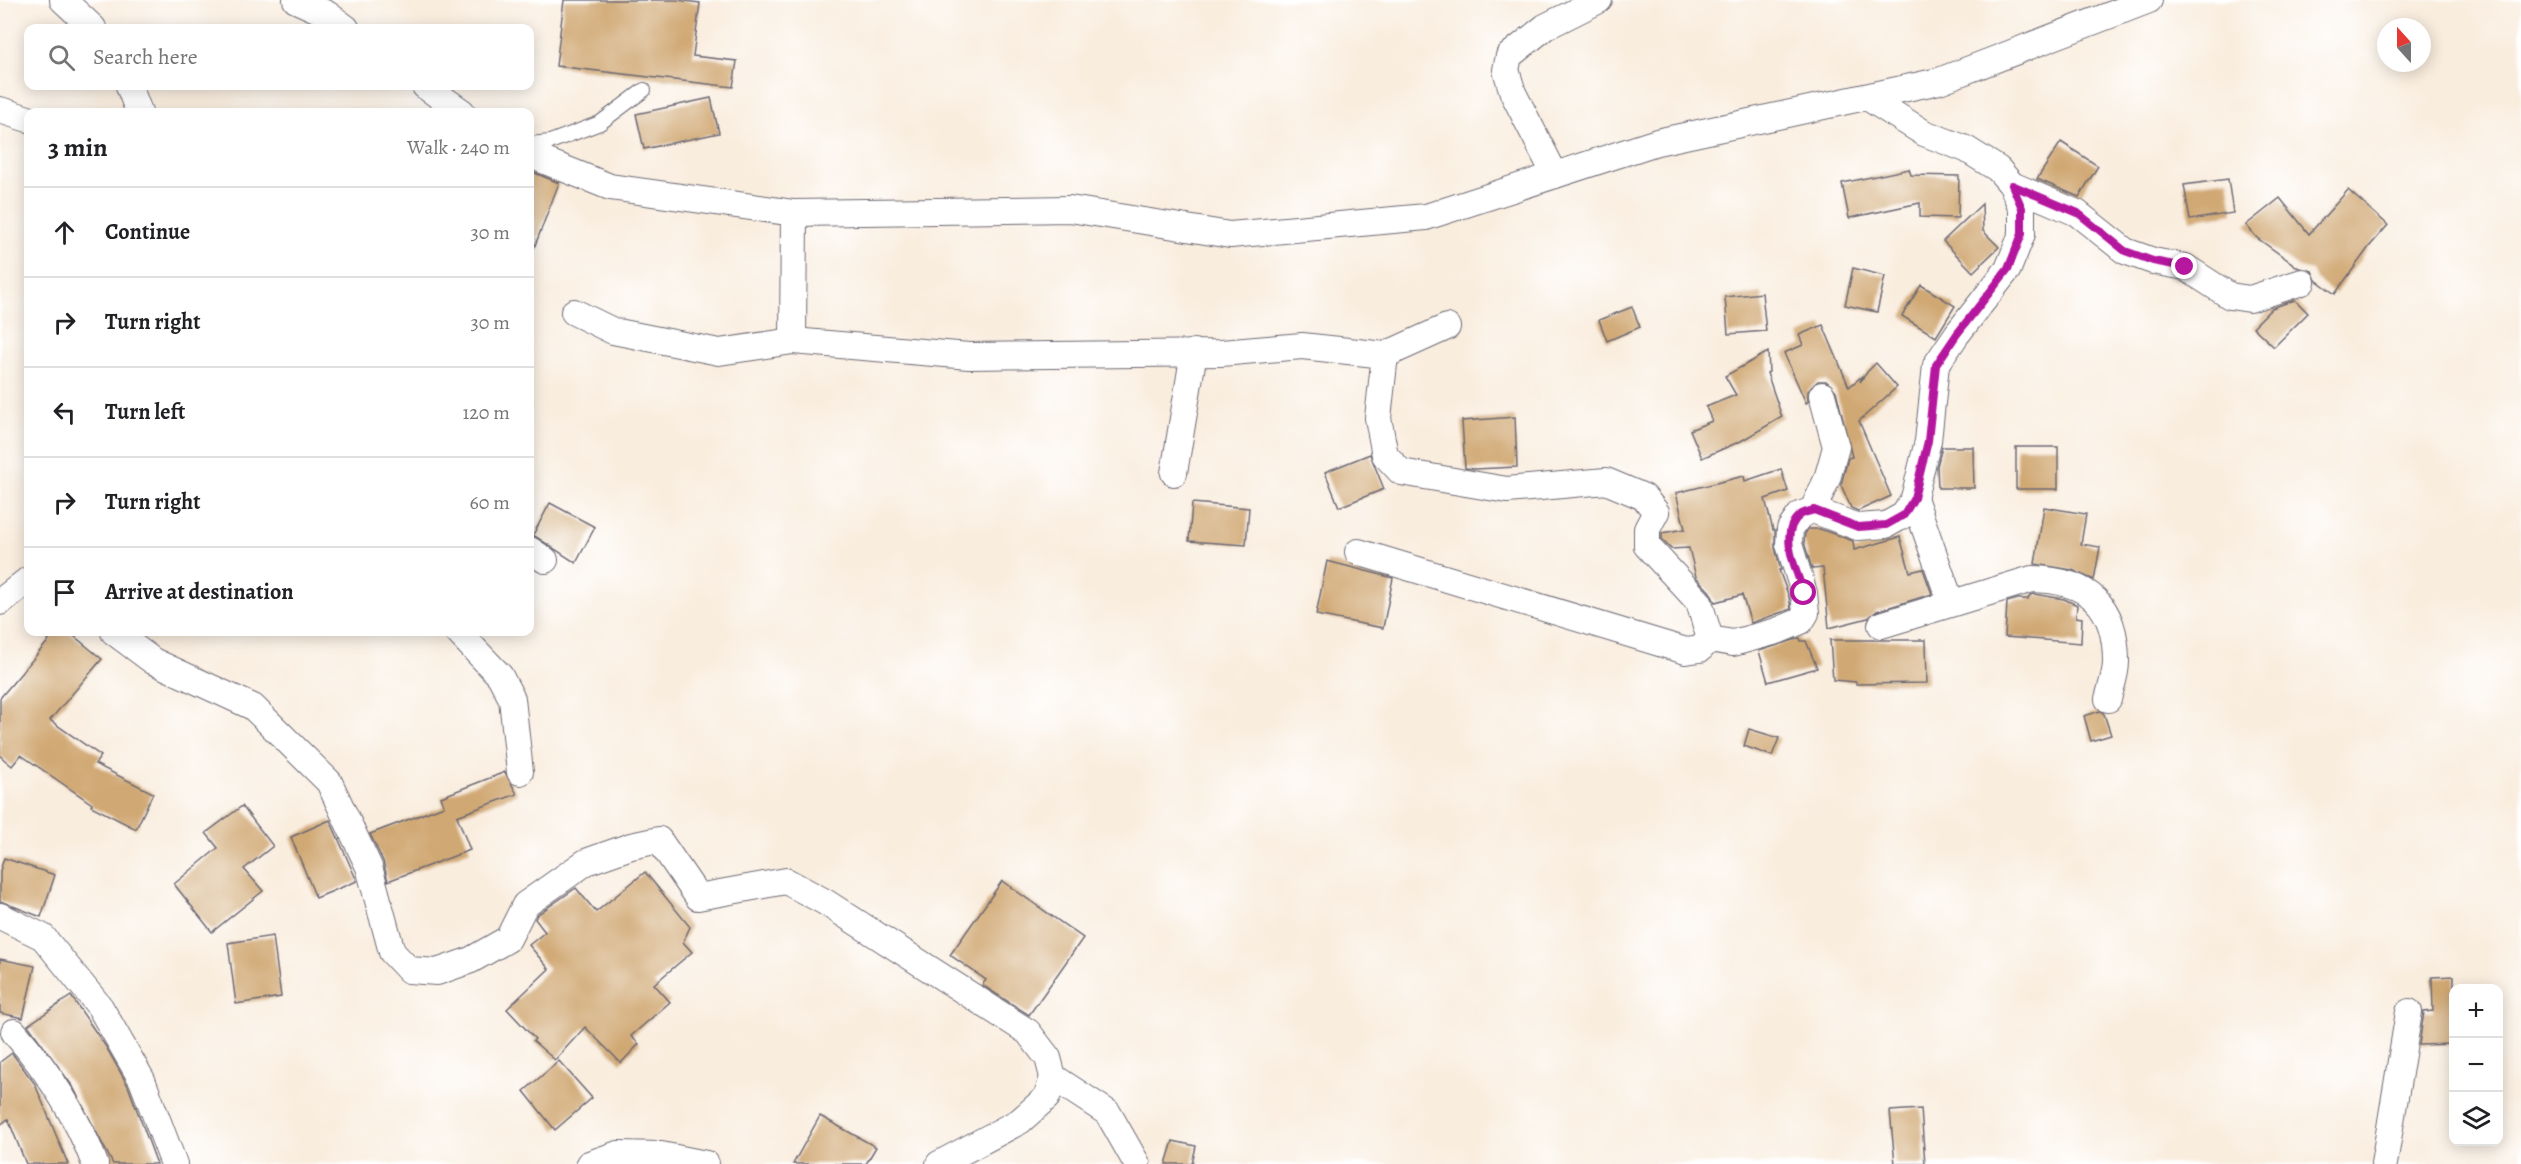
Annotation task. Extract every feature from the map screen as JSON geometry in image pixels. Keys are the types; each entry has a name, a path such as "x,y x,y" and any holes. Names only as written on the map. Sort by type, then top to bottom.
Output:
{"street":[{"path":"63,0 89,24"},
{"path":"296,0 327,14 341,24"},
{"path":"1555,175 1513,93 1506,70 1509,56 1545,27 1599,0"},
{"path":"534,157 610,187 794,213 1070,209 1230,235 1426,217 1657,142 1939,81 2149,0"},
{"path":"131,90 137,108"},
{"path":"430,90 456,108"},
{"path":"1710,639 1733,643 1777,631 1802,621 1806,613 1804,593 1789,544 1790,529 1800,515 1814,510 1858,527 1886,525 1904,515 1914,498 1928,441 1936,365 2008,269 2022,234 2022,208 2012,185 1998,169 1966,149 1924,133 1867,97"},
{"path":"0,110 24,118"},
{"path":"2012,185 2078,213 2125,251 2153,261 2185,267 2230,296 2250,299 2302,282"},
{"path":"793,341 794,213"},
{"path":"574,312 613,331 719,352 793,341 969,356 1194,352 1302,346 1385,356 1447,327"},
{"path":"1174,473 1194,352"},
{"path":"1385,356 1378,418 1385,455 1401,472 1507,490 1606,481 1644,497 1656,512 1647,529 1647,546 1699,602 1710,639"},
{"path":"1814,510 1827,479 1836,447 1822,394"},
{"path":"1914,498 1951,603"},
{"path":"1358,552 1686,651 1700,649 1710,639"},
{"path":"1881,625 2032,579 2056,579 2090,592 2112,624 2116,664 2108,699"},
{"path":"0,602 24,583"},
{"path":"119,636 153,661 253,707 329,782 369,867 392,952 409,970 436,972 471,960 508,939 525,905 586,862 631,846 659,840 698,897 786,881 825,902 1028,1032 1048,1058 1053,1077 1047,1097 1020,1121 939,1164"},
{"path":"462,636 500,676 512,699 520,772"},
{"path":"0,916 43,937 100,1007 142,1080 174,1164"},
{"path":"2384,1164 2409,1012"},
{"path":"14,1032 29,1049 83,1132 95,1164"},
{"path":"1053,1077 1108,1113 1137,1164"},
{"path":"592,1163 618,1154 628,1154 661,1155 706,1164"}],"lane":[{"path":"534,144 550,142 600,123 644,90"}],"building":[{"path":"564,0 677,0 700,3 693,56 737,61 733,87 556,66"},
{"path":"711,98 719,133 644,149 636,114"},
{"path":"2061,142 2098,166 2079,197 2037,179"},
{"path":"1909,169 1911,175 1959,176 1958,218 1920,217 1920,203 1849,218 1842,183"},
{"path":"534,173 559,183 534,248"},
{"path":"2228,179 2233,213 2190,220 2184,185"},
{"path":"2348,190 2388,225 2335,294 2316,280 2312,271 2299,268 2257,238 2246,225 2280,198 2309,234"},
{"path":"1982,204 1983,231 1999,247 1973,272 1943,241"},
{"path":"1853,268 1885,276 1877,312 1845,305"},
{"path":"1921,285 1955,306 1936,337 1902,316"},
{"path":"1762,293 1766,331 1728,334 1725,297"},
{"path":"2295,300 2308,313 2274,347 2253,327 2272,308"},
{"path":"1632,307 1640,327 1607,341 1599,320"},
{"path":"1823,325 1849,387 1862,376 1860,382 1876,363 1897,387 1859,421 1891,496 1858,511 1851,508 1841,485 1848,458 1852,457 1836,391 1826,381 1818,381 1808,391 1808,402 1806,403 1784,353 1803,345 1799,335"},
{"path":"1768,352 1769,372 1767,373 1782,417 1741,441 1702,458 1690,430 1712,421 1706,407 1736,395 1725,376"},
{"path":"1515,417 1517,467 1465,468 1462,421"},
{"path":"1942,447 1973,447 1974,488 1938,488 1937,466"},
{"path":"2016,447 2058,447 2058,489 2016,489"},
{"path":"1370,454 1384,489 1339,507 1325,472"},
{"path":"1781,469 1788,491 1765,499 1773,530 1775,530 1775,548 1781,570 1779,570 1791,609 1751,623 1742,595 1715,602 1710,592 1696,577 1689,548 1671,549 1662,540 1662,533 1685,529 1676,493 1744,476 1745,481"},
{"path":"550,503 595,527 576,563 534,536"},
{"path":"1192,503 1249,508 1246,545 1189,541"},
{"path":"2044,507 2086,514 2081,544 2100,547 2094,580 2072,570 2035,564"},
{"path":"1808,529 1820,529 1853,541 1854,550 1900,537 1910,572 1923,569 1932,594 1877,611 1868,618 1829,628 1823,568 1812,569 1804,542"},
{"path":"1327,561 1393,578 1383,628 1316,615"},
{"path":"2034,594 2064,599 2077,605 2076,617 2082,618 2081,643 2005,637 2007,602 2028,599"},
{"path":"53,636 74,636 102,659 50,720 101,756 95,764 153,793 136,829 91,806 92,804 21,755 12,766 0,756 0,698"},
{"path":"1800,638 1801,641 1806,641 1817,668 1768,682 1759,651"},
{"path":"1830,640 1926,640 1927,683 1856,684 1856,682 1833,680"},
{"path":"2100,711 2104,714 2111,735 2091,741 2084,716"},
{"path":"1749,729 1779,738 1772,756 1744,746"},
{"path":"505,772 517,794 457,816 470,850 388,881 383,861 370,834 444,806 441,797"},
{"path":"242,806 273,846 244,869 263,891 212,932 174,884 218,848 206,833"},
{"path":"330,820 357,881 316,898 291,837"},
{"path":"4,858 55,875 41,917 0,901 0,871"},
{"path":"645,872 690,927 683,942 692,952 654,984 670,1002 631,1036 639,1044 621,1063 585,1027 555,1060 533,1041 535,1039 507,1009 549,969 529,945 545,932 535,919 537,915 576,888 596,912"},
{"path":"1002,881 1083,938 1029,1015 982,985 986,980 950,955"},
{"path":"273,936 281,997 236,1004 228,943"},
{"path":"0,959 35,966 23,1018 0,1013"},
{"path":"2454,976 2454,984 2449,984 2449,1044 2419,1045 2424,1012 2433,1011 2432,977"},
{"path":"71,996 106,1047 128,1086 157,1164 113,1164 73,1087 28,1025"},
{"path":"12,1053 35,1084 68,1164 26,1164 8,1119 0,1125 0,1062"},
{"path":"559,1061 592,1098 555,1130 524,1091"},
{"path":"1921,1109 1925,1164 1895,1164 1890,1111"},
{"path":"820,1116 876,1147 866,1164 793,1164"},
{"path":"1173,1141 1196,1146 1192,1164 1166,1164"}],"route":[{"path":"1804,593 1789,544 1790,529 1800,515 1814,510 1858,527 1886,525 1904,515 1914,498 1928,441 1936,365 2008,269 2022,234 2022,208 2012,185 2078,213 2125,251 2153,261 2185,267"}]}
